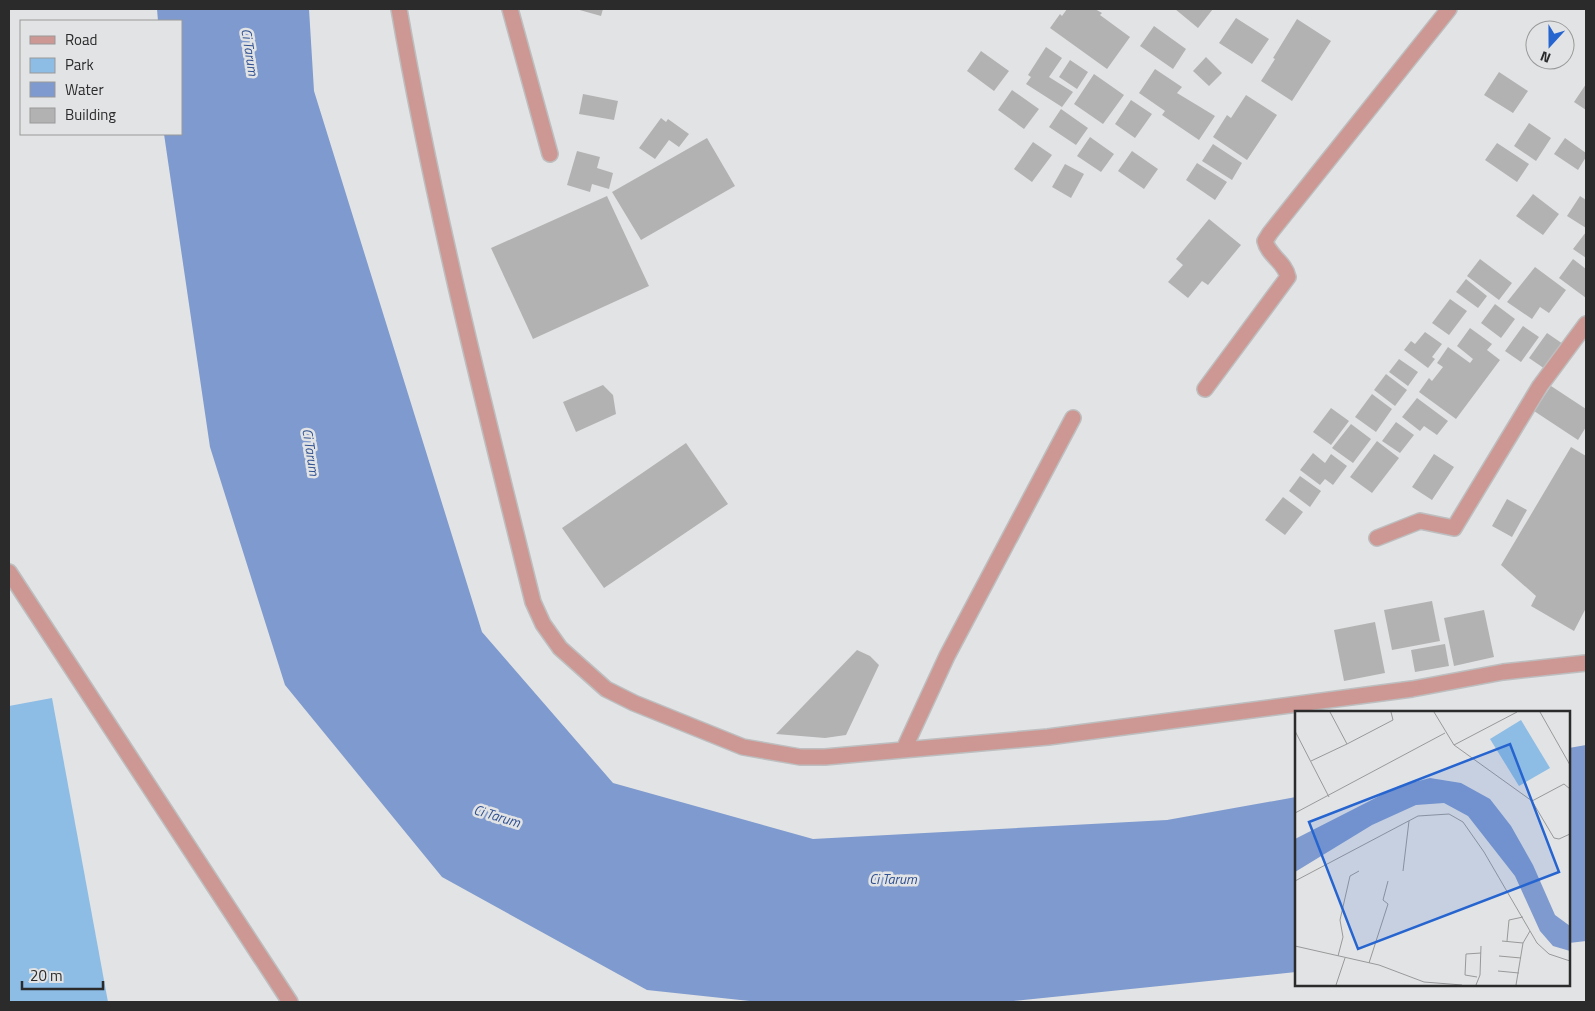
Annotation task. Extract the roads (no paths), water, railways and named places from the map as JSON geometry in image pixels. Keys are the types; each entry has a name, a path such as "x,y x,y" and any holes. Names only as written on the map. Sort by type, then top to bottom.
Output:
{"street":[{"path":"399,9 416,106 467,337 533,602 543,624 560,648 606,689 650,710 744,748 800,757 825,757 1048,737 1412,690 1503,672 1586,663"},
{"path":"510,9 550,154"},
{"path":"1205,390 1288,276 1287,269 1266,247 1265,241 1270,233 1449,9"},
{"path":"1377,538 1420,522 1440,524 1454,528 1540,386 1586,324"},
{"path":"904,750 947,656 1073,418"},
{"path":"9,572 290,1002"}],"water":[{"name":"Ci Tarum","path":"157,9 309,9 314,91 482,632 613,783 813,839 1167,820 1295,797 1295,972 1004,1002 759,1002 647,990 442,877 285,685 210,447 164,135 182,135 182,20 158,20"},
{"path":"1586,745 1586,941 1570,943 1570,748"}]}
